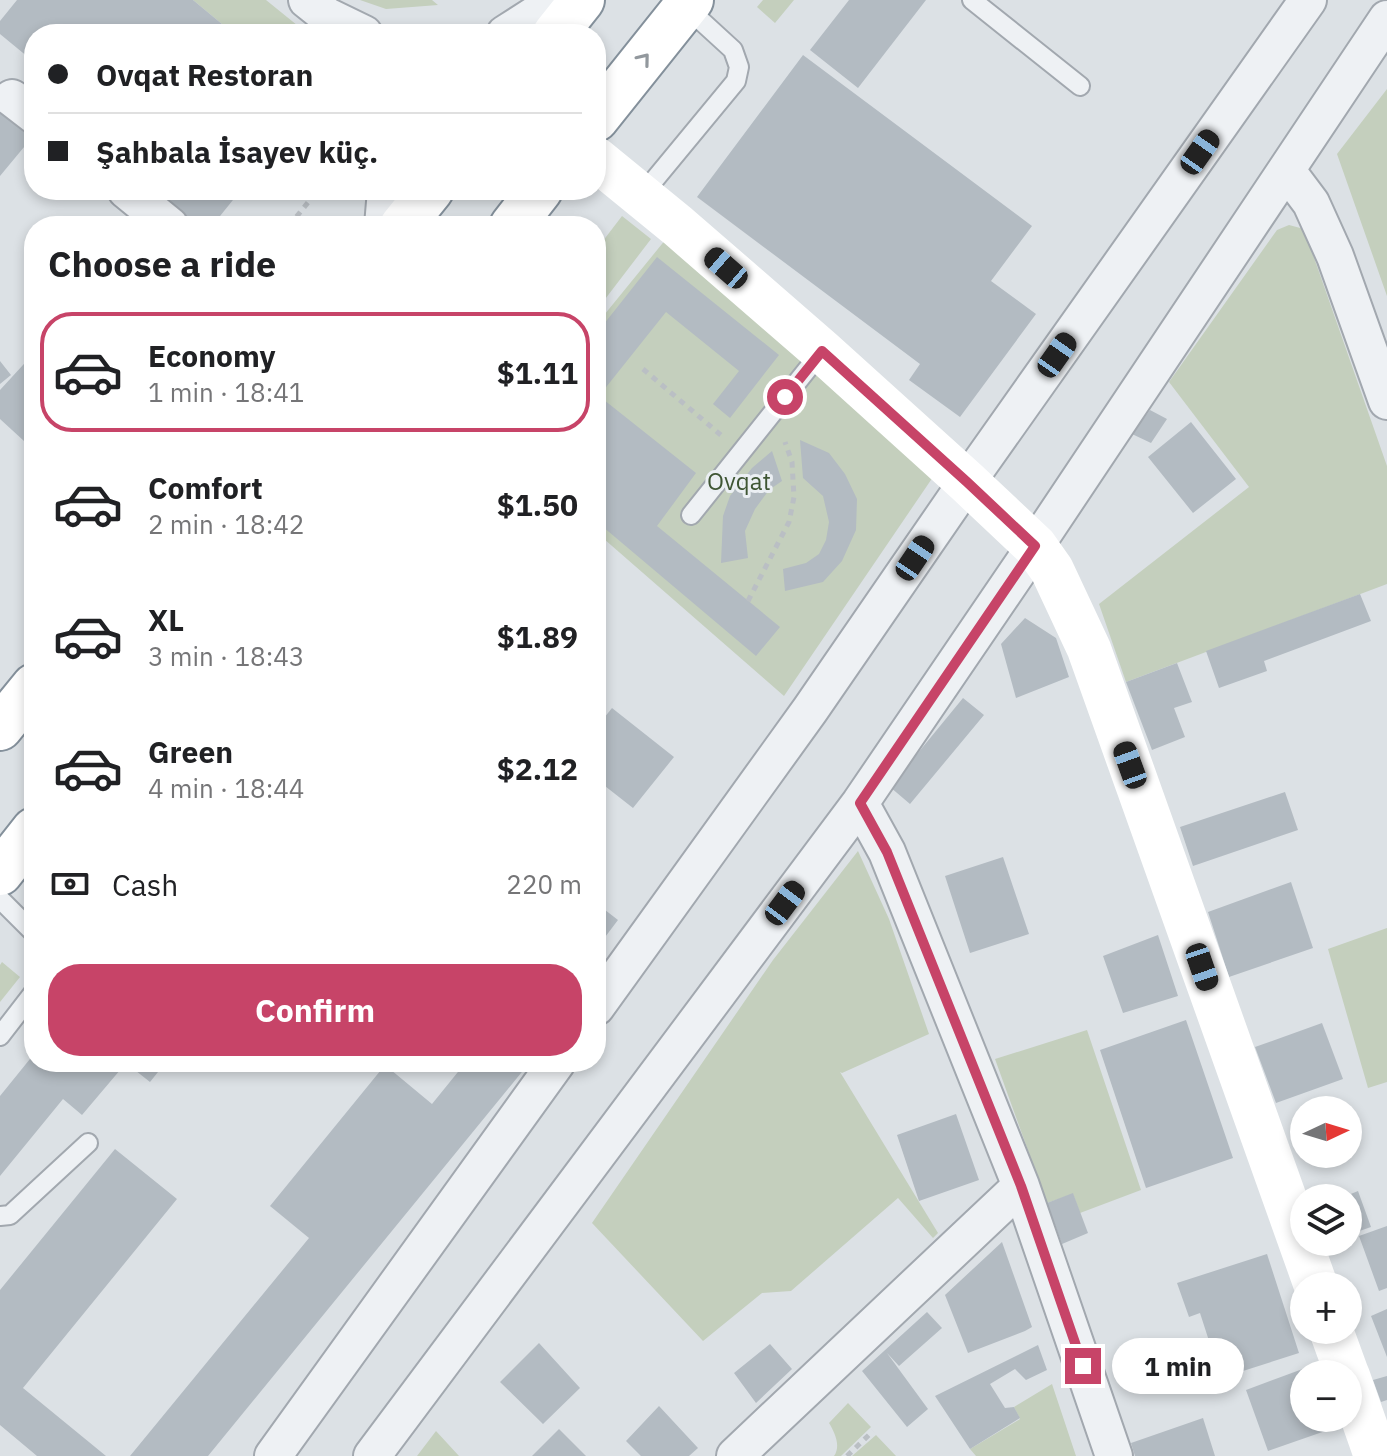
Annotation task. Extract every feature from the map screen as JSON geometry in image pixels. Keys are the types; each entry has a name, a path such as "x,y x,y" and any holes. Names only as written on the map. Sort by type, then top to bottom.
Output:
{"main road":[{"path":"563,24 582,0"},
{"path":"606,107 689,4"},
{"path":"606,167 822,351 1035,546 1052,570 1089,649 1311,1272"},
{"path":"410,216 423,200"},
{"path":"520,216 532,200"},
{"path":"0,873 24,843"},
{"path":"1362,1416 1376,1456"}],"street":[{"path":"521,24 558,0"},
{"path":"606,993 810,710 1308,0"},
{"path":"372,1456 860,803 1387,19"},
{"path":"1287,171 1311,203 1335,256 1387,401"},
{"path":"138,200 158,216"},
{"path":"860,803 887,852 1021,1186 1114,1456"},
{"path":"273,1456 550,1072"},
{"path":"735,1456 1021,1186"}],"lane":[{"path":"972,0 1080,86"},
{"path":"641,196 736,81 739,67 733,50 689,4"},
{"path":"691,515 822,351"},
{"path":"0,899 24,923"},
{"path":"0,1036 24,1005"},
{"path":"0,1216 10,1215 88,1143"}],"path":[{"path":"297,216 310,200"},
{"path":"643,369 741,452"},
{"path":"748,601 789,522 794,497 792,462 784,437 766,420"},
{"path":"847,1456 873,1431"}],"green space":[{"path":"193,0 266,0 296,24 222,24"},
{"path":"360,0 432,0 438,5 386,9"},
{"path":"763,0 794,0 775,23 757,7"},
{"path":"1387,89 1387,296 1337,154"},
{"path":"622,216 651,239 606,298 606,237"},
{"path":"1289,225 1304,229 1387,466 1387,584 1126,682 1099,604 1249,487 1169,382 1277,230"},
{"name":"Ovqat","path":"666,239 933,477 784,696 606,541 606,313"},
{"path":"858,851 889,919 929,1034 840,1072 938,1233 933,1238 898,1198 791,1291 762,1293 703,1341 592,1223 773,960"},
{"path":"1387,928 1387,1082 1368,1088 1328,949"},
{"path":"2,962 20,977 0,1002 0,965"},
{"path":"1087,1030 1141,1190 1080,1213 1073,1194 1047,1203 995,1059"},
{"path":"1052,1384 1076,1456 976,1456 970,1449 1020,1419 1014,1407"},
{"path":"848,1403 871,1427 841,1456 834,1456 837,1444 829,1423"},
{"path":"436,1431 459,1456 417,1456"},
{"path":"876,1435 896,1456 852,1456"}],"building":[{"path":"17,0 193,0 222,24 24,24 24,54 0,34 0,21"},
{"path":"849,0 926,0 858,88 810,50"},
{"path":"803,55 1032,226 991,281 1036,314 960,417 909,380 920,364 697,197"},
{"path":"0,106 24,126 24,147 0,176"},
{"path":"168,200 233,200 220,216 184,216"},
{"path":"657,257 779,355 730,418 713,404 739,371 666,312 606,387 606,321"},
{"path":"0,361 11,375 0,384"},
{"path":"24,364 24,441 0,419 0,390"},
{"path":"606,402 696,473 657,526 780,627 756,656 606,529"},
{"path":"1150,410 1167,419 1151,443 1132,434"},
{"path":"1191,422 1236,479 1193,513 1148,457"},
{"path":"800,440 829,453 845,474 857,499 856,530 842,561 823,582 785,591 783,569 806,563 819,554 826,540 829,522 823,496 803,478"},
{"path":"772,451 782,481 769,490 755,509 745,531 748,558 721,563 723,516 730,496 752,468"},
{"path":"1360,594 1371,621 1264,661 1267,671 1219,688 1206,651"},
{"path":"1025,618 1056,638 1069,677 1016,698 1001,644"},
{"path":"1177,663 1192,702 1174,708 1185,737 1152,750 1126,682"},
{"path":"963,698 984,715 910,804 890,787"},
{"path":"612,708 674,757 633,808 606,787 606,716"},
{"path":"1285,792 1298,830 1193,866 1180,827"},
{"path":"1003,857 1029,934 970,953 945,876"},
{"path":"1291,882 1313,948 1229,977 1208,912"},
{"path":"606,911 618,920 606,936"},
{"path":"1158,935 1178,996 1123,1013 1103,956"},
{"path":"1186,1020 1233,1158 1146,1188 1100,1050"},
{"path":"1322,1023 1343,1079 1276,1103 1255,1047"},
{"path":"24,1066 24,1072 118,1072 82,1115 63,1099 0,1176 0,1096"},
{"path":"137,1072 158,1072 150,1082"},
{"path":"379,1072 393,1072 432,1104 458,1072 522,1072 208,1456 130,1456 309,1238 270,1206"},
{"path":"956,1114 979,1180 919,1201 897,1135"},
{"path":"115,1149 177,1199 23,1388 106,1456 37,1456 0,1425 0,1290"},
{"path":"1073,1193 1088,1233 1062,1244 1047,1203"},
{"path":"1362,1202 1371,1227 1362,1230"},
{"path":"1387,1226 1387,1288 1379,1291 1362,1244 1362,1235"},
{"path":"1002,1242 1032,1327 968,1353 945,1295"},
{"path":"1267,1254 1290,1325 1290,1344 1296,1344 1299,1353 1221,1378 1200,1313 1189,1317 1177,1283"},
{"path":"1387,1309 1387,1357 1371,1316"},
{"path":"927,1312 942,1328 899,1366 887,1353 928,1409 907,1427 862,1371"},
{"path":"539,1343 580,1388 543,1424 500,1382"},
{"path":"770,1344 792,1369 756,1403 734,1373"},
{"path":"1038,1345 1047,1370 1026,1380 1015,1369 990,1384 1005,1408 1014,1407 1020,1418 970,1449 935,1396"},
{"path":"1290,1374 1290,1432 1322,1432 1268,1451 1246,1390"},
{"path":"1387,1376 1387,1400 1381,1402 1373,1380"},
{"path":"659,1406 698,1448 689,1456 641,1456 626,1441"},
{"path":"1203,1418 1215,1456 1135,1456 1131,1443"},
{"path":"559,1429 586,1456 532,1456"}],"route":[{"path":"785,397 822,351 1035,546 860,803 887,852 1021,1186 1083,1366"}]}
